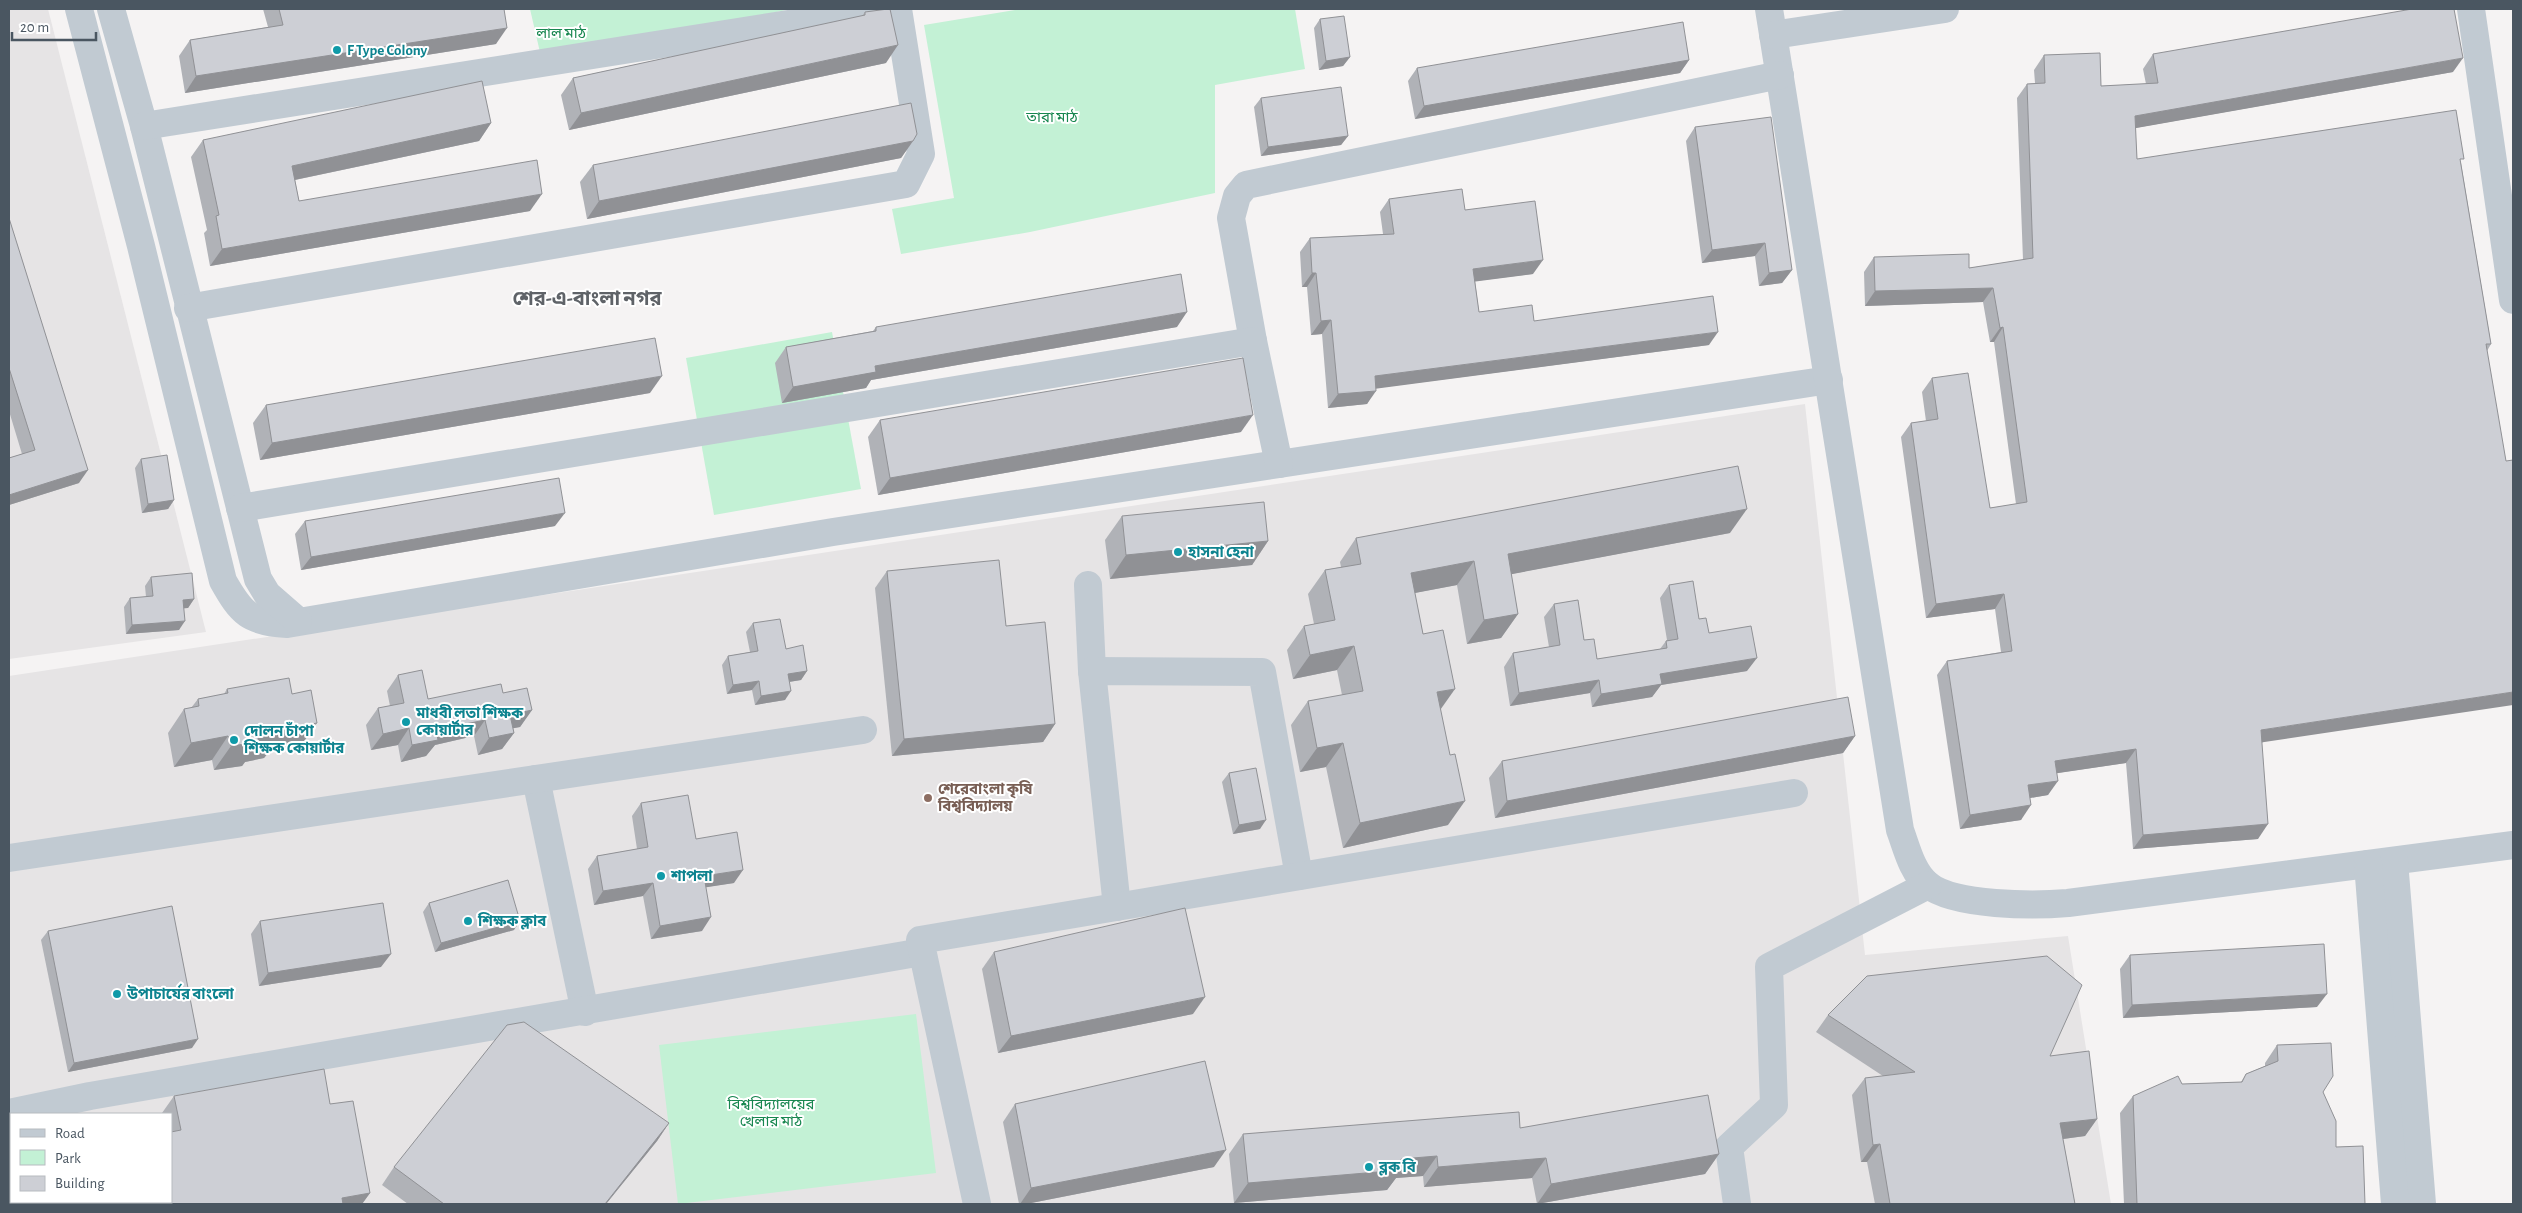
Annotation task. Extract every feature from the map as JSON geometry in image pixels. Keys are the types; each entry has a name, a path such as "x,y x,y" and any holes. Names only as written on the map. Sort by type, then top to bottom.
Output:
{"street":[{"path":"78,9 141,246 223,581 242,611 264,623 287,624 834,532 1829,380"},
{"path":"111,9 144,126 188,308 258,579 267,594 298,621"},
{"path":"144,126 883,9"},
{"path":"188,308 906,184 921,154 898,9"},
{"path":"1945,9 1771,22 1900,830 1911,861 1928,885 1954,895 1993,903 2031,906 2068,903 2513,845"},
{"path":"2471,9 2513,300"},
{"path":"1279,464 1253,341 1231,218 1237,196 1246,185 1780,75"},
{"path":"141,246 171,238"},
{"path":"240,508 1253,341"},
{"path":"1088,585 1092,672 1117,907"},
{"path":"1092,672 1262,672 1298,876"},
{"path":"9,858 863,730"},
{"path":"536,779 585,1012"},
{"path":"976,1204 920,940 1794,793"},
{"path":"2381,862 2395,1204"},
{"path":"2381,862 2422,1204"},
{"path":"1738,1204 1729,1147 1774,1105 1769,967 1928,885"},
{"path":"9,1113 91,1105 585,1012 922,952"}],"shaded area":[{"path":"9,9 48,9 206,632 9,659"},
{"name":"শেরেবাংলা কৃষি বিশ্ববিদ্যালয়","path":"1805,404 1865,955 2068,936 2111,1204 9,1204 9,676"}],"green space":[{"name":"লাল মাঠ","path":"530,9 791,9 542,61"},
{"name":"তারা মাঠ","path":"1021,9 1295,9 1305,69 1215,85 1215,193 1030,232 901,254 892,209 954,198 924,25"},
{"path":"832,332 861,489 714,515 686,358"},
{"name":"বিশ্ববিদ্যালয়ের খেলার মাঠ","path":"916,1014 936,1173 678,1204 659,1045"}],"water":[{"path":"9,1154 10,1203 49,1204 9,1204"}],"building":[{"path":"279,9 504,9 507,28 196,76 190,40 283,25"},
{"path":"890,9 898,45 581,113 573,78 865,15 865,12"},
{"path":"2412,9 2454,9 2463,58 2135,116 2137,159 2456,110 2464,159 2460,159 2491,344 2486,344 2506,461 2513,460 2513,692 2261,730 2268,824 2143,835 2136,749 2055,761 2058,781 2028,785 2031,805 1970,815 1947,661 2012,651 2004,594 1936,604 1911,423 1938,419 1932,378 1968,373 1990,508 2027,502 2003,327 2000,328 1993,288 1875,291 1874,257 1969,254 1969,268 2033,258 2027,84 2045,83 2044,55 2100,53 2101,86 2158,83 2153,54"},
{"path":"1344,16 1350,57 1326,61 1320,19"},
{"path":"1683,22 1689,60 1424,106 1417,68"},
{"path":"482,81 491,123 292,166 299,201 537,160 542,194 222,249 216,216 219,215 203,140"},
{"path":"1341,87 1348,136 1268,147 1261,98"},
{"path":"911,103 917,134 913,141 599,201 593,165"},
{"path":"1771,117 1792,270 1769,273 1765,243 1712,250 1695,127"},
{"path":"1462,189 1465,210 1535,201 1543,260 1473,269 1479,312 1532,305 1534,321 1713,296 1718,332 1375,376 1376,391 1338,394 1331,320 1321,321 1316,273 1312,273 1310,238 1394,234 1389,199"},
{"path":"9,218 88,470 9,495 9,458 35,450 9,368"},
{"path":"1181,274 1187,312 875,366 876,372 793,387 786,347 876,331 876,327"},
{"path":"655,338 662,376 272,443 266,405"},
{"path":"1243,358 1253,415 890,478 880,420"},
{"path":"167,455 174,500 148,504 141,459"},
{"path":"1738,466 1747,509 1508,554 1518,614 1484,620 1474,561 1411,573 1423,634 1443,630 1455,689 1437,692 1450,755 1455,754 1465,801 1360,823 1343,743 1317,748 1308,701 1363,691 1354,646 1310,655 1304,626 1335,620 1325,570 1361,564 1356,538"},
{"path":"559,478 565,513 311,557 305,521"},
{"path":"1264,502 1268,541 1126,555 1122,516"},
{"path":"999,560 1006,626 1045,622 1055,724 904,739 887,571"},
{"path":"192,573 194,599 183,600 185,621 132,625 130,598 153,596 151,577"},
{"path":"1693,581 1699,619 1706,618 1709,633 1751,626 1757,658 1660,674 1662,684 1601,694 1599,680 1519,693 1513,653 1560,645 1554,604 1578,600 1584,640 1594,639 1597,659 1667,648 1666,641 1678,639 1669,585"},
{"path":"780,619 786,649 803,645 807,671 788,674 791,691 761,696 759,681 733,685 728,656 758,651 753,623"},
{"path":"422,670 428,699 501,684 503,693 527,688 532,710 510,715 514,733 489,738 485,720 436,730 438,740 412,745 409,728 383,734 378,708 404,703 398,675"},
{"path":"289,678 292,694 311,690 317,723 280,730 281,734 258,738 259,742 231,746 228,736 191,743 184,709 199,706 198,699 228,693 227,689"},
{"path":"1848,697 1855,736 1507,801 1502,761"},
{"path":"1256,768 1266,820 1239,825 1229,773"},
{"name":"শাপলা","path":"688,795 696,839 737,832 743,870 704,876 711,917 660,926 653,883 603,891 597,856 648,847 641,803"},
{"name":"শিক্ষক ক্লাব","path":"508,880 520,921 441,943 429,903"},
{"path":"383,903 391,954 268,973 260,921"},
{"name":"উপাচার্যের বাংলো","path":"172,906 198,1039 74,1063 48,931"},
{"path":"1185,908 1205,997 1011,1036 994,952"},
{"path":"2324,944 2327,994 2132,1005 2130,955"},
{"path":"2047,956 2082,985 2050,1056 2089,1051 2097,1119 2060,1123 2075,1204 1890,1204 1880,1144 1873,1145 1865,1078 1915,1072 1828,1015 1867,976"},
{"path":"524,1022 669,1123 605,1204 444,1204 394,1167 507,1025"},
{"path":"2331,1043 2333,1076 2323,1092 2336,1121 2336,1147 2363,1146 2365,1204 2137,1204 2133,1096 2178,1076 2182,1084 2242,1082 2246,1074 2278,1061 2277,1045"},
{"path":"1205,1061 1226,1150 1031,1188 1015,1104"},
{"path":"324,1069 330,1104 353,1101 370,1193 342,1198 343,1204 168,1204 172,1203 172,1132 181,1130 174,1096"},
{"path":"1708,1095 1719,1154 1551,1184 1546,1158 1438,1167 1437,1156 1401,1159 1401,1170 1248,1183 1243,1134 1519,1112 1520,1128"}],"place":[{"name":"F Type Colony","path":"337,50"},
{"name":"হাসনা হেনা","path":"1178,552"},
{"name":"মাধবী লতা শিক্ষক কোয়ার্টার","path":"406,722"},
{"name":"দোলন চাঁপা শিক্ষক কোয়ার্টার","path":"234,740"},
{"name":"শেরেবাংলা কৃষি বিশ্ববিদ্যালয়","path":"928,798"},
{"name":"শাপলা","path":"661,876"},
{"name":"শিক্ষক ক্লাব","path":"468,921"},
{"name":"উপাচার্যের বাংলো","path":"117,994"},
{"name":"ব্লক বি","path":"1369,1167"}],"district":[{"name":"শের-এ-বাংলা নগর","path":"587,299"}]}
